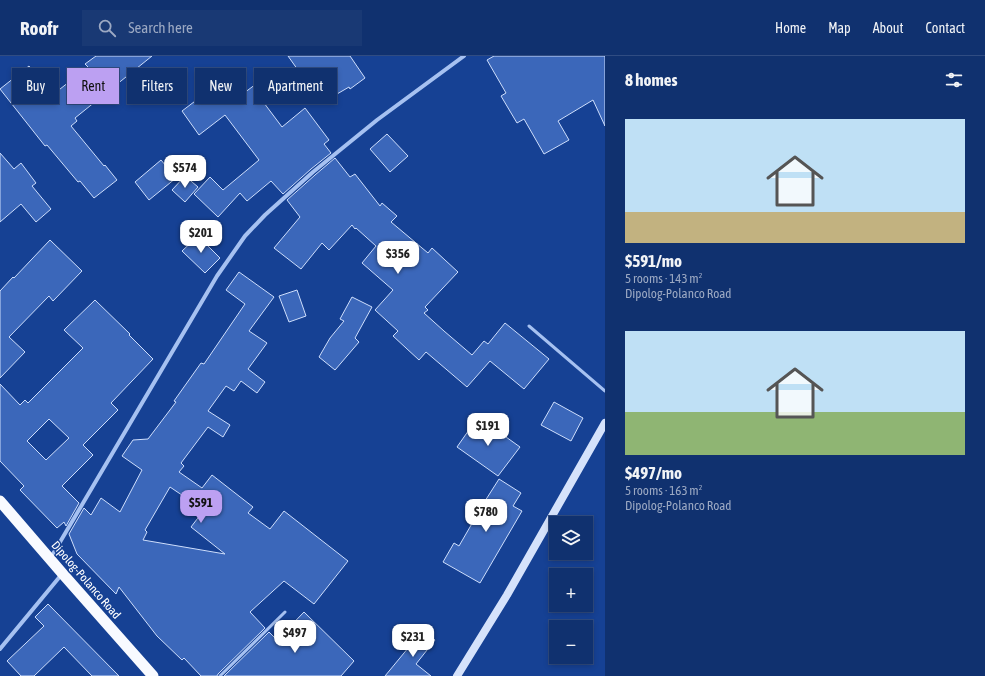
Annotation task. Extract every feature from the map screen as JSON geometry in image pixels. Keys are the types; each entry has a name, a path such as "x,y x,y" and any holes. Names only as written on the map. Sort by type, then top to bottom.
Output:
{"highway":[{"name":"Dipolog-Polanco Road","path":"0,501 153,676"}],"main road":[{"path":"457,676 507,594 605,423"}],"street":[{"path":"50,559 217,276 245,236 265,215 377,120 464,56"},
{"path":"0,649 62,573"}],"lane":[{"path":"529,326 605,391"},
{"path":"220,676 285,612"}],"building":[{"path":"96,56 152,56 137,68 127,68 127,76 119,83 119,68 87,68 88,67 85,64"},
{"path":"288,56 350,56 365,78 350,89 349,87 337,94 337,68 296,68"},
{"path":"494,56 605,56 605,126 593,100 558,121 569,140 544,154 524,119 517,123 501,96 506,93 487,60"},
{"path":"12,79 12,104 59,104 59,90 67,84 67,104 92,104 75,118 77,121 71,126 117,180 94,198 80,181 78,182 47,145 45,146 0,89"},
{"path":"254,86 254,104 265,104 282,127 305,108 329,140 324,144 331,153 283,194 271,181 247,201 240,193 218,217 194,194 210,177 223,190 259,160 225,115 199,135 182,111 195,101 195,104 246,104 246,92"},
{"path":"387,134 408,156 390,172 370,149"},
{"path":"0,153 14,169 21,163 36,183 32,186 51,209 36,222 21,204 0,222"},
{"path":"335,158 350,177 355,174 380,206 382,203 397,216 391,222 428,253 432,248 458,272 425,307 428,310 424,313 472,355 484,341 488,344 505,323 549,359 524,389 490,361 467,387 426,352 419,360 393,336 398,331 375,310 393,290 362,263 376,246 352,225 329,250 322,243 301,269 274,248 300,217 287,200"},
{"path":"161,160 176,178 149,200 135,182"},
{"path":"185,176 198,187 185,202 172,190"},
{"path":"198,236 220,258 205,273 182,251"},
{"path":"50,240 82,271 53,301 49,296 9,337 25,352 0,378 0,291"},
{"path":"239,272 274,297 249,331 267,343 248,369 265,382 257,393 241,381 234,391 226,386 208,411 230,425 223,437 208,427 181,463 184,466 179,472 202,488 212,475 253,507 248,513 270,529 284,511 348,561 314,604 284,581 250,612 265,628 217,676 201,676 184,658 182,660 157,636 119,587 116,594 77,554 69,534 84,508 91,515 101,498 120,512 142,470 122,456 133,440 148,439 176,402 174,401 201,363 204,364 245,304 226,290","holes":["170,487 204,510 191,527 225,554 143,540 147,532 145,530"]},
{"path":"297,290 306,316 289,322 279,296"},
{"path":"352,297 372,307 355,338 359,342 335,370 319,357 330,338 344,321 340,319"},
{"path":"95,300 153,359 111,403 118,410 83,445 93,455 62,486 79,503 66,526 64,522 57,528 20,490 24,486 0,461 0,384 20,405 25,400 28,403 83,348 64,330","holes":["49,419 69,438 46,460 27,441"]},
{"path":"554,402 583,418 571,441 541,425"},
{"path":"478,417 520,447 498,476 457,447"},
{"path":"499,479 521,493 513,506 522,511 480,583 443,562 454,543 459,546"},
{"path":"48,604 119,676 92,676 64,647 34,676 21,676 7,661 44,626 35,617"},
{"path":"304,612 354,661 341,676 224,676 269,632 277,640"},
{"path":"423,630 435,640 416,664 431,676 385,676"}]}
